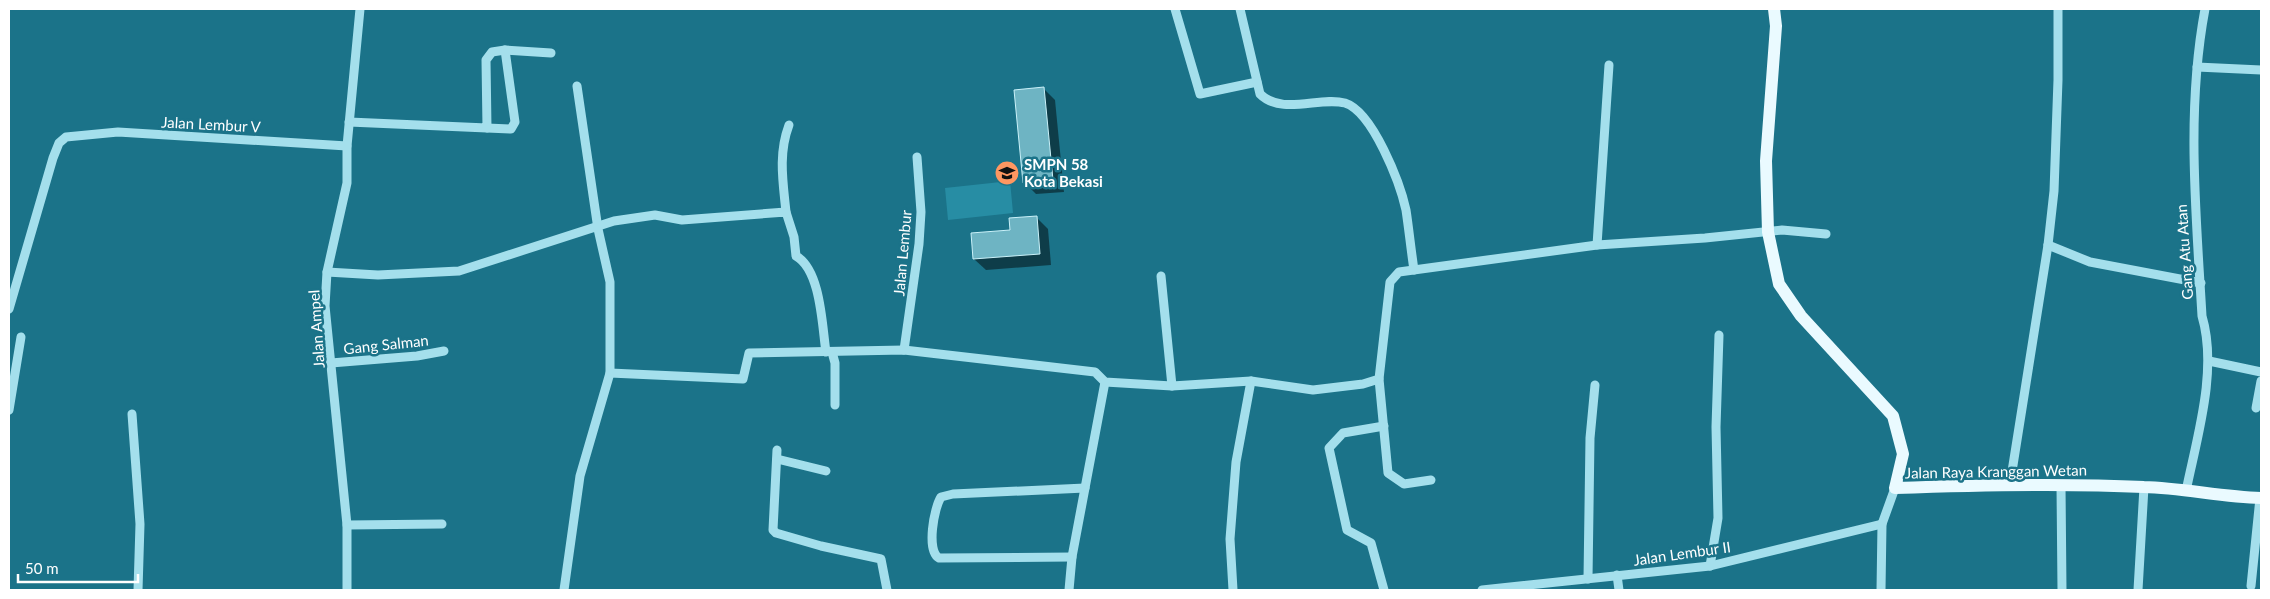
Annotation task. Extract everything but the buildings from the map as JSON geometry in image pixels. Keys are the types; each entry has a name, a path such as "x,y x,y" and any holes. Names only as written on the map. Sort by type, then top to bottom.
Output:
{"main road":[{"name":"Jalan Raya Kranggan Wetan","path":"1774,9 1776,26 1766,160 1768,232 1780,284 1801,316 1893,416 1903,454 1895,488 2010,484 2144,487 2219,496 2261,498"}],"street":[{"name":"Jalan Ampel","path":"347,590 347,525 325,306 327,272 347,183 347,146 360,9"},
{"path":"1175,9 1200,94 1257,82"},
{"path":"1240,9 1260,94 1266,100 1279,104 1344,103 1356,110 1367,121 1399,187 1406,209 1414,270"},
{"path":"2010,484 2048,244 2057,136 2058,9"},
{"name":"Gang Atu Atan","path":"2186,491 2200,421 2209,361 2194,214 2195,85 2205,9"},
{"path":"349,122 511,129 516,122 505,50"},
{"path":"488,128 486,60 492,52 505,50 551,54"},
{"path":"1597,245 1609,65"},
{"path":"2197,67 2261,70"},
{"path":"564,590 580,476 610,373 610,282 598,228 577,86"},
{"path":"789,125 782,142 781,160 786,212 794,237 796,256 804,260 817,286 829,352 835,363 835,405"},
{"name":"Jalan Lembur V","path":"9,309 53,158 60,143 66,137 118,132 347,146"},
{"name":"Jalan Lembur","path":"904,350 919,244 921,212 917,157"},
{"path":"327,272 378,275 459,272 598,228 614,221 655,214 682,220 786,212"},
{"path":"1431,480 1404,484 1388,473 1379,379 1390,282 1399,272 1597,245 1706,238 1782,230 1826,234"},
{"path":"2048,244 2090,262 2200,283"},
{"path":"1161,276 1172,386"},
{"path":"1710,566 1718,518 1716,427 1719,335"},
{"path":"9,410 21,338"},
{"name":"Gang Salman","path":"331,363 417,356 444,350"},
{"path":"610,373 744,379 750,353 904,350 1095,372 1105,382 1172,386 1251,381 1313,390 1362,384 1379,379"},
{"path":"2209,361 2261,372"},
{"path":"1233,590 1230,539 1236,462 1251,381"},
{"path":"2256,408 2261,381"},
{"path":"1069,590 1072,557 1105,382"},
{"path":"1588,579 1590,438 1595,384"},
{"path":"132,414 140,524 138,590"},
{"path":"1384,426 1343,433 1329,448 1348,530 1371,543 1384,590"},
{"path":"826,471 777,454 773,530 776,533 822,546 881,559 887,590"},
{"path":"2061,486 2062,590"},
{"path":"2138,590 2144,487"},
{"path":"1072,557 939,558 931,547 935,518 941,497 953,494 1085,488"},
{"path":"1881,590 1882,524 1895,488"},
{"path":"2251,586 2261,498"},
{"path":"347,525 442,524"},
{"name":"Jalan Lembur II","path":"1482,590 1562,586 1588,579 1617,575 1710,566 1882,524"},
{"path":"1617,575 1620,590"}],"shaded area":[{"path":"1010,181 1013,213 948,220 945,188"}],"place":[{"name":"SMPN 58 Kota Bekasi","path":"1007,173"}]}
